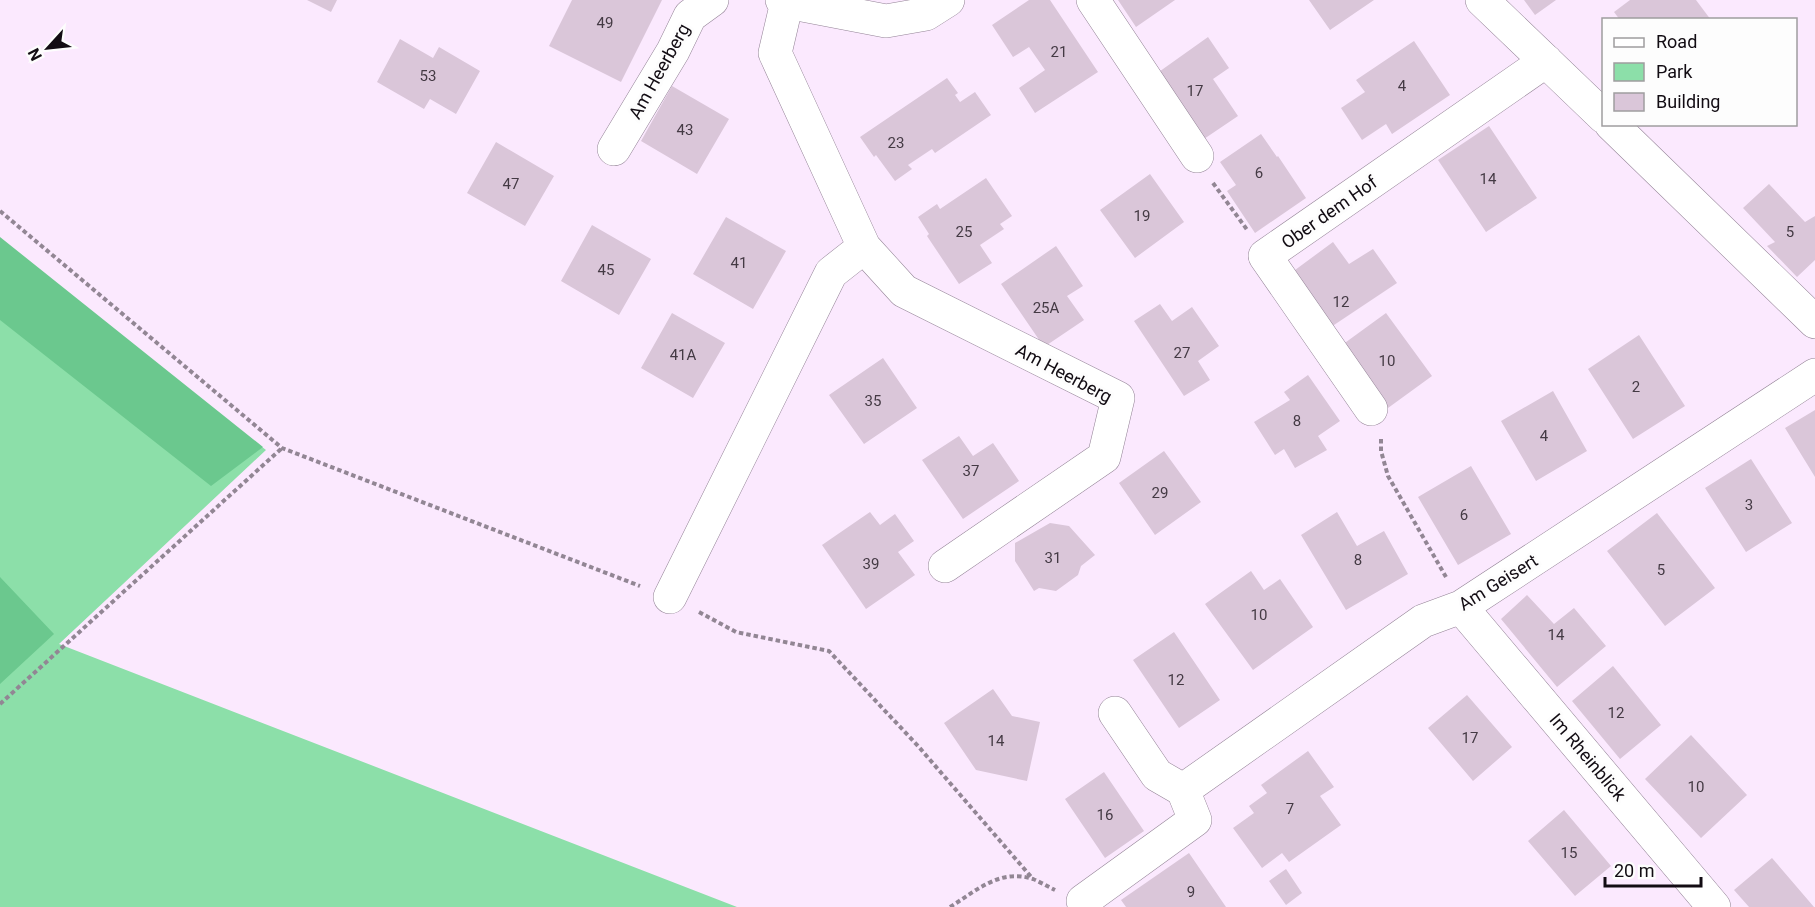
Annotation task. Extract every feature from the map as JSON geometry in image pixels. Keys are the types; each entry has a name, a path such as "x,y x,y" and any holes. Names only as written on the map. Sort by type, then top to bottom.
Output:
{"street":[{"name":"Am Heerberg","path":"614,149 673,51 690,16 712,0"},
{"name":"Am Heerberg","path":"945,566 1104,457 1118,398 904,291 864,247 775,52 784,1 886,21 926,14 948,0"},
{"path":"1093,0 1197,156"},
{"path":"1482,0 1602,115"},
{"name":"Ober dem Hof","path":"1371,409 1265,256 1546,62"},
{"path":"1613,126 1815,322"},
{"path":"670,597 831,273 864,247"},
{"name":"Am Geisert","path":"1183,790 1423,621 1461,607 1815,375"},
{"name":"Im Rheinblick","path":"1461,607 1714,907"},
{"path":"1083,901 1195,820 1183,790 1157,775 1115,713"}],"path":[{"path":"1197,156 1206,174 1265,256"},
{"path":"0,211 282,448 670,597 736,632 829,651 918,746 1033,879 1016,875 998,878 950,907"},
{"path":"1371,409 1380,428 1381,451 1388,476 1435,556 1461,607"},
{"path":"0,704 282,448"}],"green space":[{"path":"0,237 263,447 211,486 0,320"},
{"path":"0,246 266,450 59,644 737,907 0,907"},
{"path":"0,577 54,634 0,684"}],"building":[{"path":"307,0 337,0 331,12"},
{"path":"572,0 662,0 621,82 549,46"},
{"path":"1029,0 1050,0 1098,72 1035,113 1019,88 1045,70 1029,47 1013,57 992,25"},
{"path":"1118,0 1175,0 1136,27"},
{"path":"1309,0 1374,0 1330,30"},
{"path":"1524,0 1556,0 1535,15"},
{"path":"1630,0 1696,0 1710,18 1618,18 1614,12"},
{"path":"1208,37 1229,68 1213,79 1238,116 1201,141 1156,74"},
{"path":"400,39 433,58 439,47 480,71 456,114 430,99 424,109 377,82"},
{"path":"1414,41 1450,95 1392,134 1386,124 1362,140 1341,108 1365,92 1356,80"},
{"path":"947,78 958,93 955,95 960,102 975,92 991,115 935,153 932,149 908,165 912,169 895,181 860,137"},
{"path":"672,86 729,119 697,174 641,141"},
{"path":"1489,126 1537,198 1486,232 1438,160"},
{"path":"1261,134 1306,198 1255,233 1227,191 1236,185 1220,162"},
{"path":"496,142 554,176 525,226 467,193"},
{"path":"1150,174 1184,222 1135,258 1100,210"},
{"path":"986,178 1012,216 1000,224 1004,229 980,245 992,263 959,284 927,236 929,234 918,217 937,204 940,209"},
{"path":"1769,184 1805,222 1815,216 1815,260 1797,277 1767,246 1775,242 1743,208"},
{"path":"726,217 786,251 753,309 693,274"},
{"path":"592,225 651,259 619,315 561,281"},
{"path":"1333,242 1349,264 1373,249 1397,283 1331,327 1291,273"},
{"path":"1056,246 1083,286 1067,296 1084,320 1044,347 1001,284"},
{"path":"1160,304 1172,321 1192,307 1219,346 1198,361 1210,380 1184,396 1134,321"},
{"path":"672,313 725,343 693,398 641,368"},
{"path":"1386,313 1432,376 1388,408 1342,345"},
{"path":"1639,335 1685,406 1633,439 1588,369"},
{"path":"883,358 917,408 864,444 829,395"},
{"path":"1308,375 1340,421 1318,436 1327,450 1295,468 1284,449 1275,455 1254,422 1290,400 1284,392"},
{"path":"1553,391 1587,451 1536,481 1501,421"},
{"path":"1815,410 1815,477 1785,428"},
{"path":"959,436 973,456 993,443 1019,481 963,519 922,460"},
{"path":"1164,451 1201,502 1155,535 1119,483"},
{"path":"1751,459 1792,523 1746,552 1705,488"},
{"path":"1471,466 1511,534 1458,565 1418,497"},
{"path":"870,512 880,525 895,514 914,541 898,552 915,575 866,609 822,545"},
{"path":"1337,512 1357,546 1384,531 1408,574 1346,610 1301,535"},
{"path":"1657,513 1715,588 1665,626 1607,551"},
{"path":"1050,523 1069,526 1095,555 1081,566 1078,575 1056,591 1039,588 1034,591 1015,561 1015,543"},
{"path":"1251,571 1264,590 1280,579 1313,627 1253,670 1205,604"},
{"path":"1527,595 1554,624 1574,608 1606,646 1557,687 1501,619"},
{"path":"1174,632 1220,700 1179,728 1133,660"},
{"path":"1613,666 1661,725 1620,759 1572,701"},
{"path":"993,689 1012,716 1040,722 1027,781 976,770 944,723"},
{"path":"1467,695 1512,747 1473,781 1428,728"},
{"path":"1691,735 1747,795 1701,838 1645,779"},
{"path":"1308,751 1334,787 1320,796 1341,825 1289,862 1282,853 1262,868 1233,828 1254,813 1249,806 1267,793 1261,785"},
{"path":"1104,772 1144,831 1105,858 1065,799"},
{"path":"1564,810 1611,866 1575,896 1528,841"},
{"path":"1189,853 1226,907 1126,907 1121,900"},
{"path":"1772,858 1814,907 1749,907 1734,890"},
{"path":"1286,869 1302,893 1286,905 1269,881"}]}
